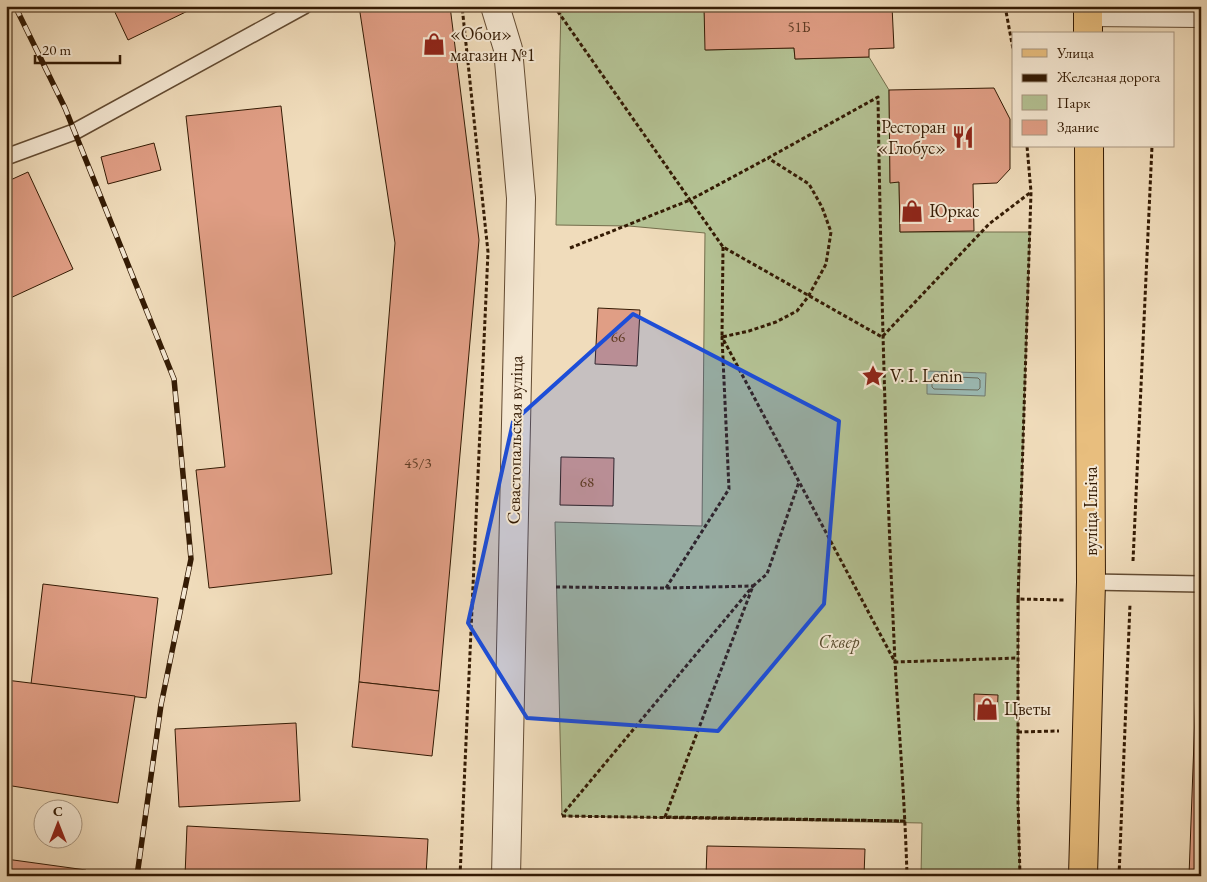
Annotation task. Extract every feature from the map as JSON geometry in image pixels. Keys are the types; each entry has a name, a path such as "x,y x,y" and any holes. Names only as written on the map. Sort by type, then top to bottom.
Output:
{"main road":[{"name":"вуліца Ільіча","path":"1083,876 1091,582 1089,148"}],"street":[{"name":"Севастопальская вуліца","path":"495,6 508,49 521,198 506,876"},
{"path":"1088,17 1201,12"}],"lane":[{"path":"6,158 74,132 304,6"},
{"path":"1091,582 1201,584"}],"path":[{"path":"460,876 488,252 462,6"},
{"path":"554,6 723,247 808,297 882,337"},
{"path":"1004,6 1012,44"},
{"path":"570,248 690,200 878,97 882,337 895,662 906,821 907,876"},
{"path":"1018,598 1031,192 1027,148"},
{"path":"1132,582 1152,148"},
{"path":"722,337 749,332 796,312 808,297 826,264 830,232 822,207 809,184 768,158"},
{"path":"882,337 989,224 1031,192"},
{"path":"666,588 729,489 722,337 723,247"},
{"path":"722,337 895,662"},
{"path":"799,482 767,574 753,586 562,816 906,821"},
{"path":"556,587 666,588 753,586"},
{"path":"753,586 665,817 906,821"},
{"path":"895,662 1018,658 1020,876"},
{"path":"1018,732 1086,730"}],"highlighted area":[{"path":"633,314 839,421 824,604 718,731 527,718 468,623 513,422"}],"green space":[{"name":"Сквер","path":"561,6 704,6 706,50 794,48 795,59 869,57 889,90 890,182 899,182 900,232 1030,232 1019,634 1018,795 1020,876 921,876 922,823 562,816 555,522 702,526 705,233 629,226 556,225"}],"water":[{"path":"927,371 986,373 985,396 927,394"}],"building":[{"path":"112,6 198,6 128,40"},
{"path":"359,6 450,6 479,240 439,691 359,682 395,243"},
{"path":"704,6 892,6 894,48 869,49 869,57 795,59 794,48 705,50"},
{"path":"994,88 1010,119 1010,169 997,183 973,184 974,231 900,232 899,182 890,183 889,90"},
{"path":"281,106 332,574 209,588 196,470 225,467 186,116"},
{"path":"154,143 161,170 108,184 101,157"},
{"path":"28,172 73,269 6,300 6,182"},
{"path":"598,308 640,310 637,366 595,364"},
{"path":"561,457 614,458 613,506 560,505"},
{"path":"43,584 158,598 146,698 31,684"},
{"path":"1199,606 1201,606 1201,876 1189,876"},
{"path":"6,680 135,696 118,803 6,785"},
{"path":"359,682 439,691 432,756 352,747"},
{"path":"974,694 998,695 997,721 974,720"},
{"path":"296,723 300,801 179,807 175,729"},
{"path":"187,826 428,839 426,876 185,876"},
{"path":"707,846 865,849 864,876 706,876"},
{"path":"6,859 86,870 85,876 6,876"}],"railway":[{"path":"15,6 65,108 174,379 191,559 161,705 137,876"}],"place":[{"name":"«Обои» магазин №1","path":"434,44"},
{"name":"Ресторан «Глобус»","path":"963,137"},
{"name":"Юркас","path":"912,211"},
{"name":"V. I. Lenin","path":"873,376"},
{"name":"Цветы","path":"987,709"}]}
